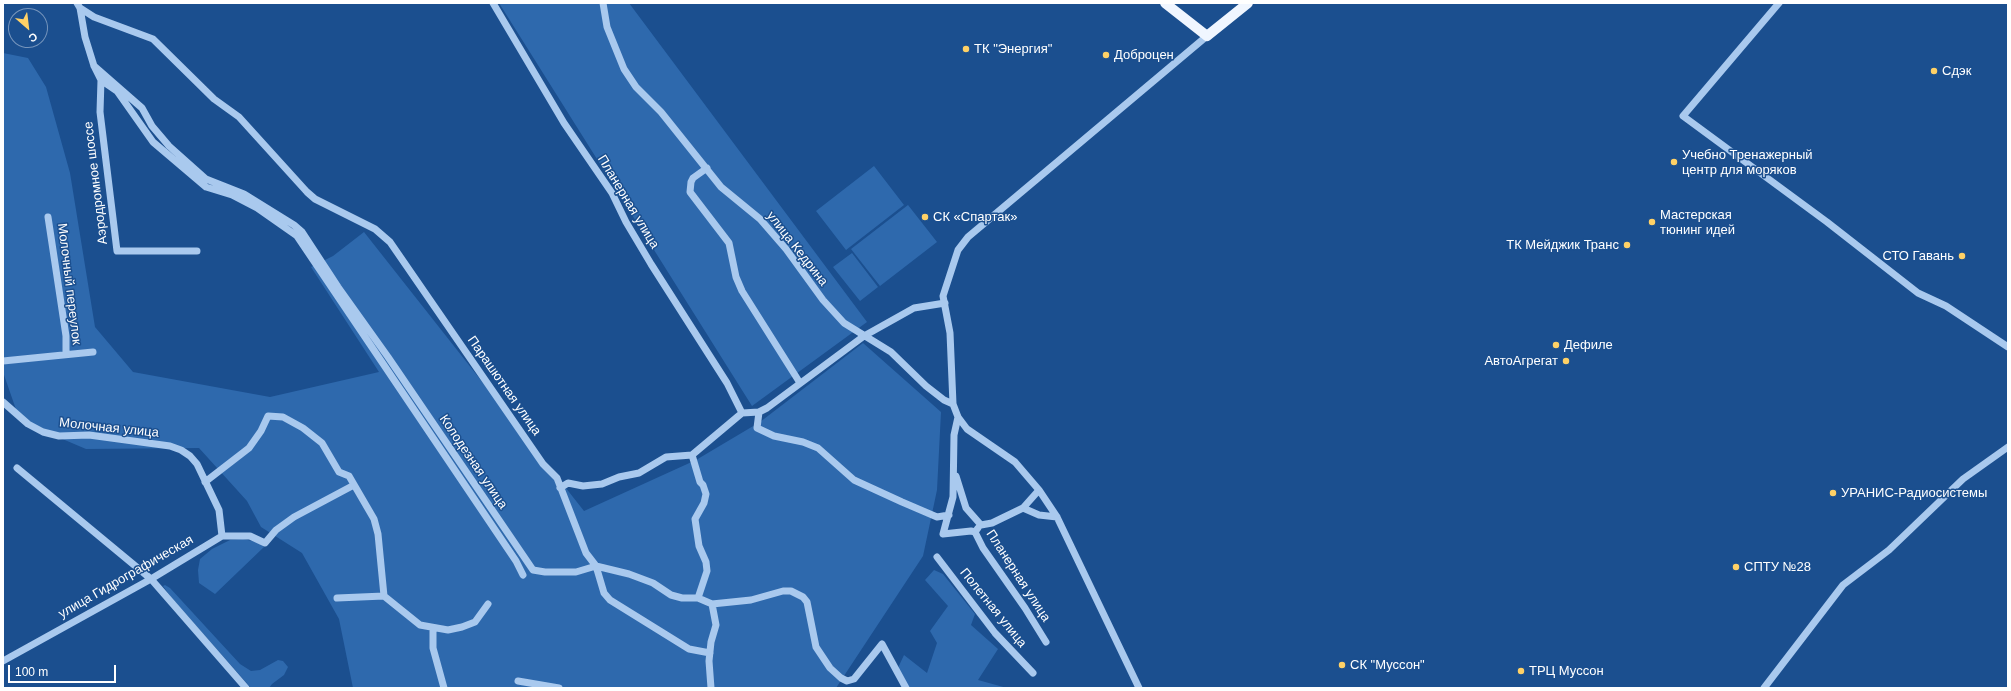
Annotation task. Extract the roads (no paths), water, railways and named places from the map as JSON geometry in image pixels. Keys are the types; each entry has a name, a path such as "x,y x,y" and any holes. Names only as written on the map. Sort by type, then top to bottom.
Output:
{"main road":[{"path":"1165,3 1207,36 1248,3"}],"street":[{"name":"Планерная улица","path":"493,3 564,123 612,193 626,222 726,383 742,413"},
{"name":"улица Кедрина","path":"603,3 607,27 624,69 636,87 660,112 721,186 760,219 786,249 822,300 844,323 891,352 926,386 944,400 952,404"},
{"path":"1778,3 1683,116 1827,222 1918,293 1946,306 2008,347"},
{"name":"Аэродромное шоссе","path":"78,5 85,37 94,66 101,80 100,112 117,251 197,251"},
{"name":"Парашютная улица","path":"78,5 94,17 153,39 214,99 239,117 315,199 375,229 390,242 544,464 557,478 586,553 596,566 604,593 610,600 689,649 710,653"},
{"path":"1139,688 1057,517 1039,490 1015,462 968,429 958,417 952,404 950,333 943,296 958,250 968,237 1207,36"},
{"name":"Колодезная улица","path":"94,66 142,108 152,126 169,146 206,179 244,194 294,225 302,232 338,287 388,357 533,570 545,572 576,572 596,566"},
{"name":"Аэродромное шоссе","path":"101,80 117,91 153,142 206,187"},
{"path":"707,168 690,182 690,192 729,244 736,277 742,291 800,383"},
{"name":"Колодезная улица","path":"206,187 232,195 257,208 297,236 516,561 523,575"},
{"name":"Молочный переулок","path":"48,217 66,336 66,354"},
{"path":"560,488 568,483 583,486 602,484 639,473 666,458 692,455 742,413 759,412 864,336 914,308 945,303"},
{"name":"Молочный переулок","path":"3,361 93,352"},
{"name":"Молочная улица","path":"3,402 28,424 43,432 59,436 89,435 170,446 190,456 197,464 219,510 222,536"},
{"path":"759,412 757,428 774,436 803,442 818,448 854,480 902,502 937,517 949,515"},
{"path":"205,482 249,448 261,431 268,416 283,417 303,428 322,443 339,472 349,476 374,519 379,541 384,596"},
{"path":"958,417 954,435 953,497 943,534 970,531 975,532"},
{"path":"1764,688 1843,585 1889,550 1963,479 2008,447"},
{"path":"692,455 700,482 703,485 706,494 704,503 695,519 699,546 706,562 707,571 698,598"},
{"path":"17,468 152,579 246,688"},
{"path":"954,468 966,508 981,524 992,523 1022,508 1039,490"},
{"path":"222,536 250,536 265,543 276,530 294,517 354,485"},
{"path":"1022,508 1039,515 1057,517"},
{"name":"Планерная улица","path":"981,524 975,532 983,548 1026,608 1046,642"},
{"name":"улица Гидрографическая","path":"3,661 152,579 222,536"},
{"name":"Полетная улица","path":"938,558 995,633 1033,673"},
{"path":"596,566 629,574 652,583 671,595 698,598 712,604 751,600 782,591 791,591 803,597 810,608 811,628 816,647 830,668 844,680 851,681 857,677 882,644 906,688"},
{"path":"337,598 384,596 420,626 448,630 475,622 488,604"},
{"path":"711,688 710,653 716,625 712,604"},
{"path":"433,628 433,648 444,688"},
{"path":"518,681 559,688"}],"place":[{"name":"ТК \"Энергия\"","path":"966,49"},
{"name":"Доброцен","path":"1106,55"},
{"name":"Сдэк","path":"1934,71"},
{"name":"Учебно Тренажерный центр для моряков","path":"1674,162"},
{"name":"СК «Спартак»","path":"925,217"},
{"name":"Мастерская тюнинг идей","path":"1652,222"},
{"name":"ТК Мейджик Транс","path":"1627,245"},
{"name":"СТО Гавань","path":"1962,256"},
{"name":"Дефиле","path":"1556,345"},
{"name":"АвтоАгрегат","path":"1566,361"},
{"name":"УРАНИС-Радиосистемы","path":"1833,493"},
{"name":"СПТУ №28","path":"1736,567"},
{"name":"СК \"Муссон\"","path":"1342,665"},
{"name":"ТРЦ Муссон","path":"1521,671"}]}
